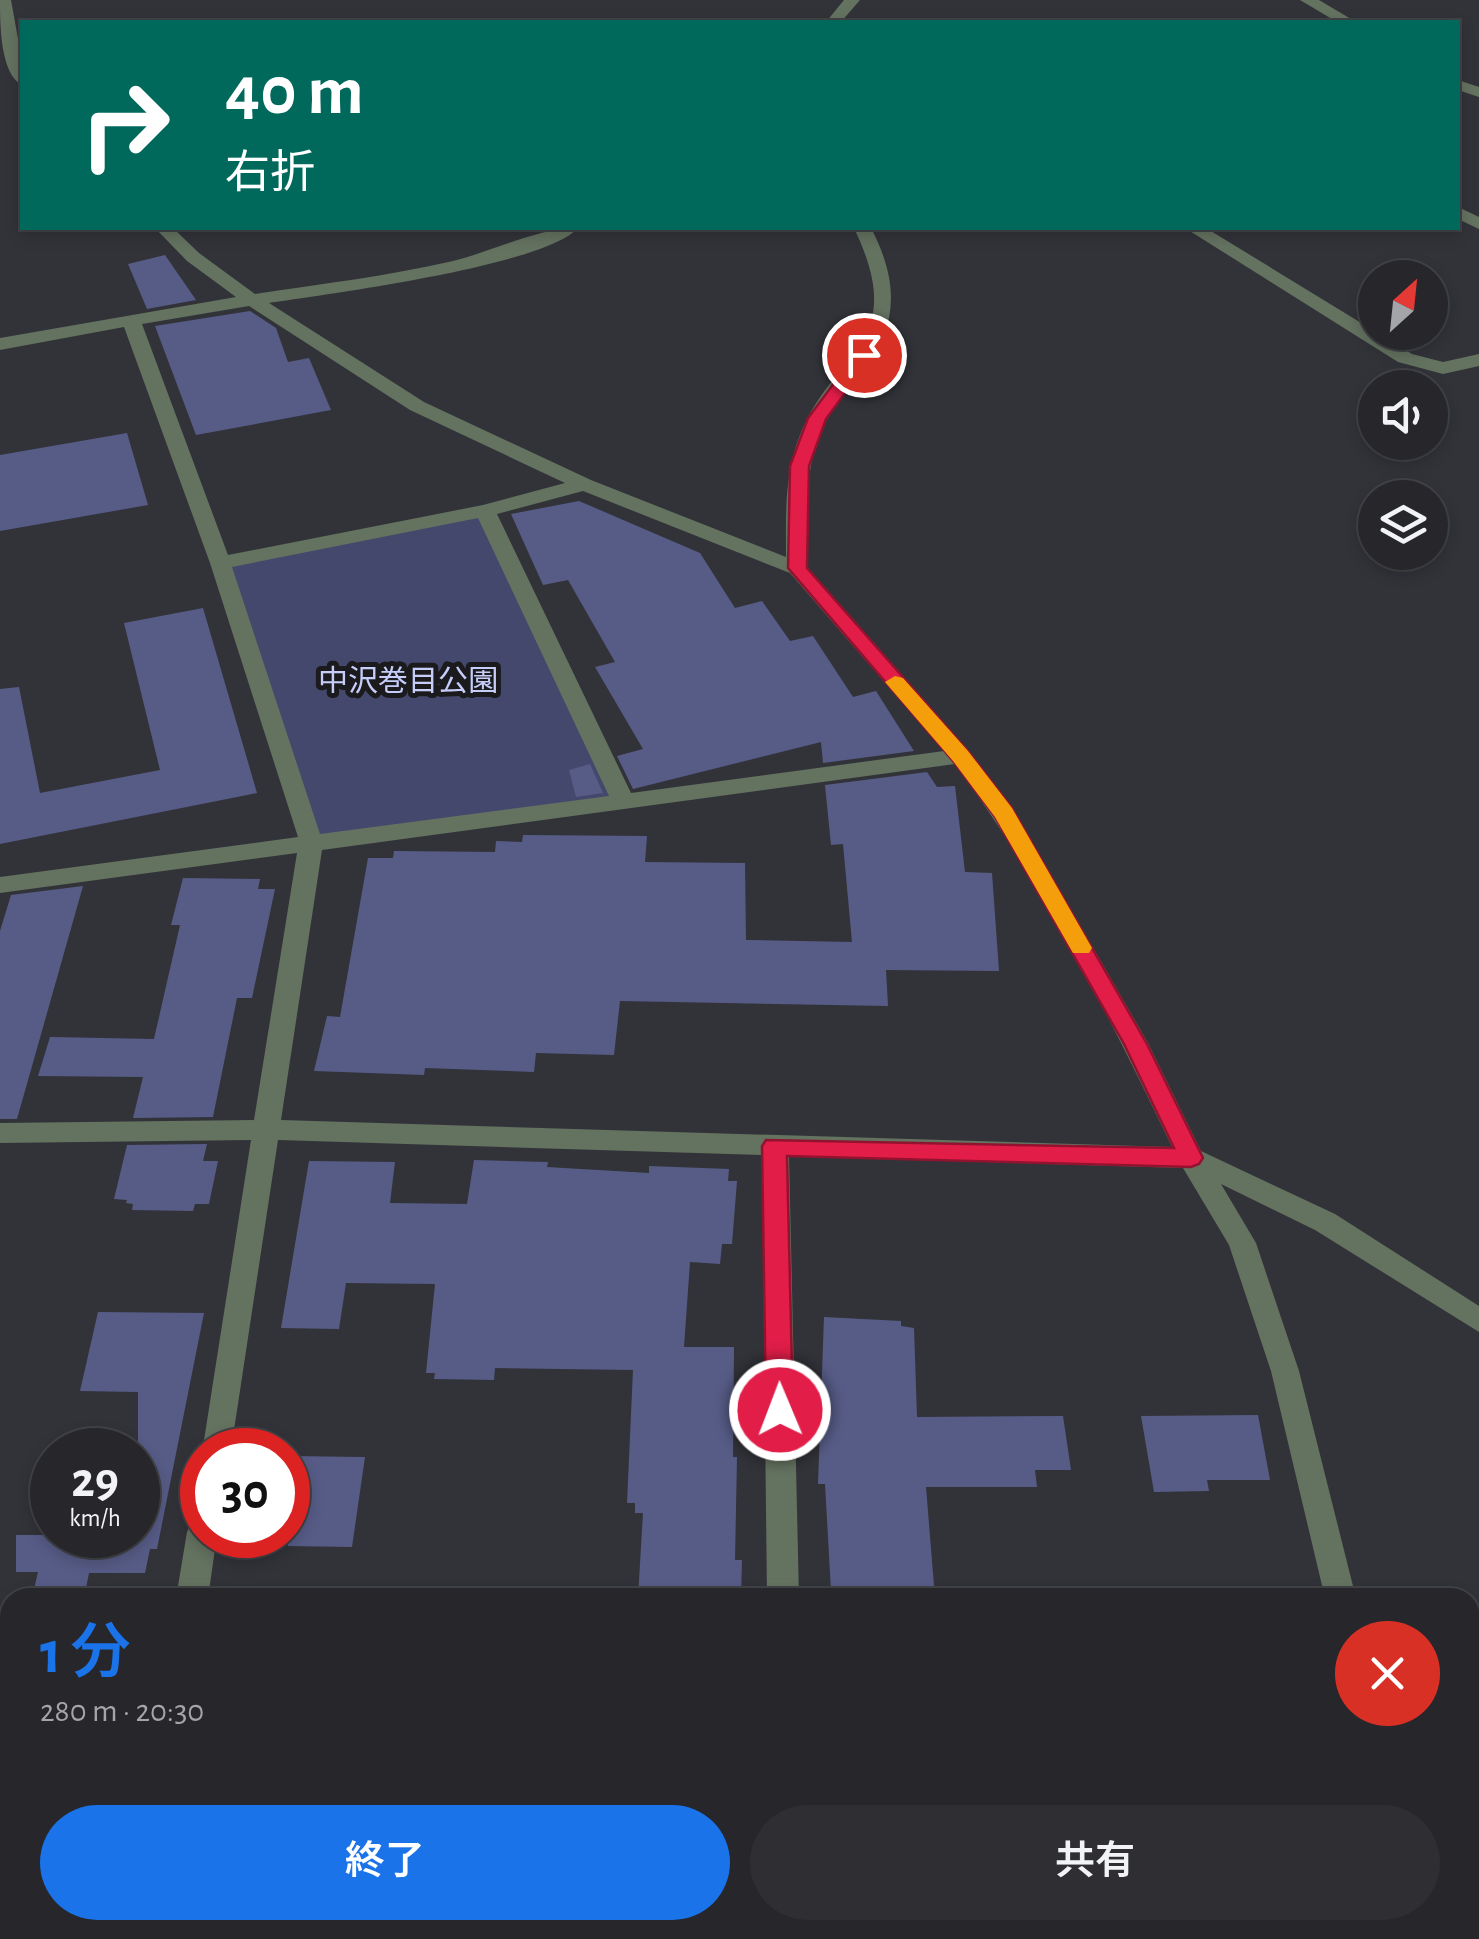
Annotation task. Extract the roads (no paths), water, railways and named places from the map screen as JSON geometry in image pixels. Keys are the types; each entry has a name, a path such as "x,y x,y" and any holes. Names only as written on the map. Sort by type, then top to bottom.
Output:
{"street":[{"path":"3,0 10,50 20,75"},
{"path":"835,20 852,0"},
{"path":"1308,0 1344,20"},
{"path":"165,230 193,258 251,299 417,406 584,484 797,568 961,756 1023,846 1135,1044 1191,1158 1242,1243 1284,1371 1338,1588"},
{"path":"0,344 251,299 374,282 480,260 564,230"},
{"path":"797,568 800,466 817,418 878,335 881,294 877,252 865,230"},
{"path":"1197,230 1405,358 1443,368 1479,360"},
{"path":"131,320 220,563 311,842 219,1428"},
{"path":"220,563 484,511 584,484"},
{"path":"484,511 624,803"},
{"path":"0,884 961,756"},
{"path":"0,1133 266,1130 1191,1158 1325,1222 1479,1321"},
{"path":"774,1146 784,1588"},
{"path":"194,1588 198,1558"}],"park label":[{"name":"中沢巻目公園","path":"408,681"}]}
